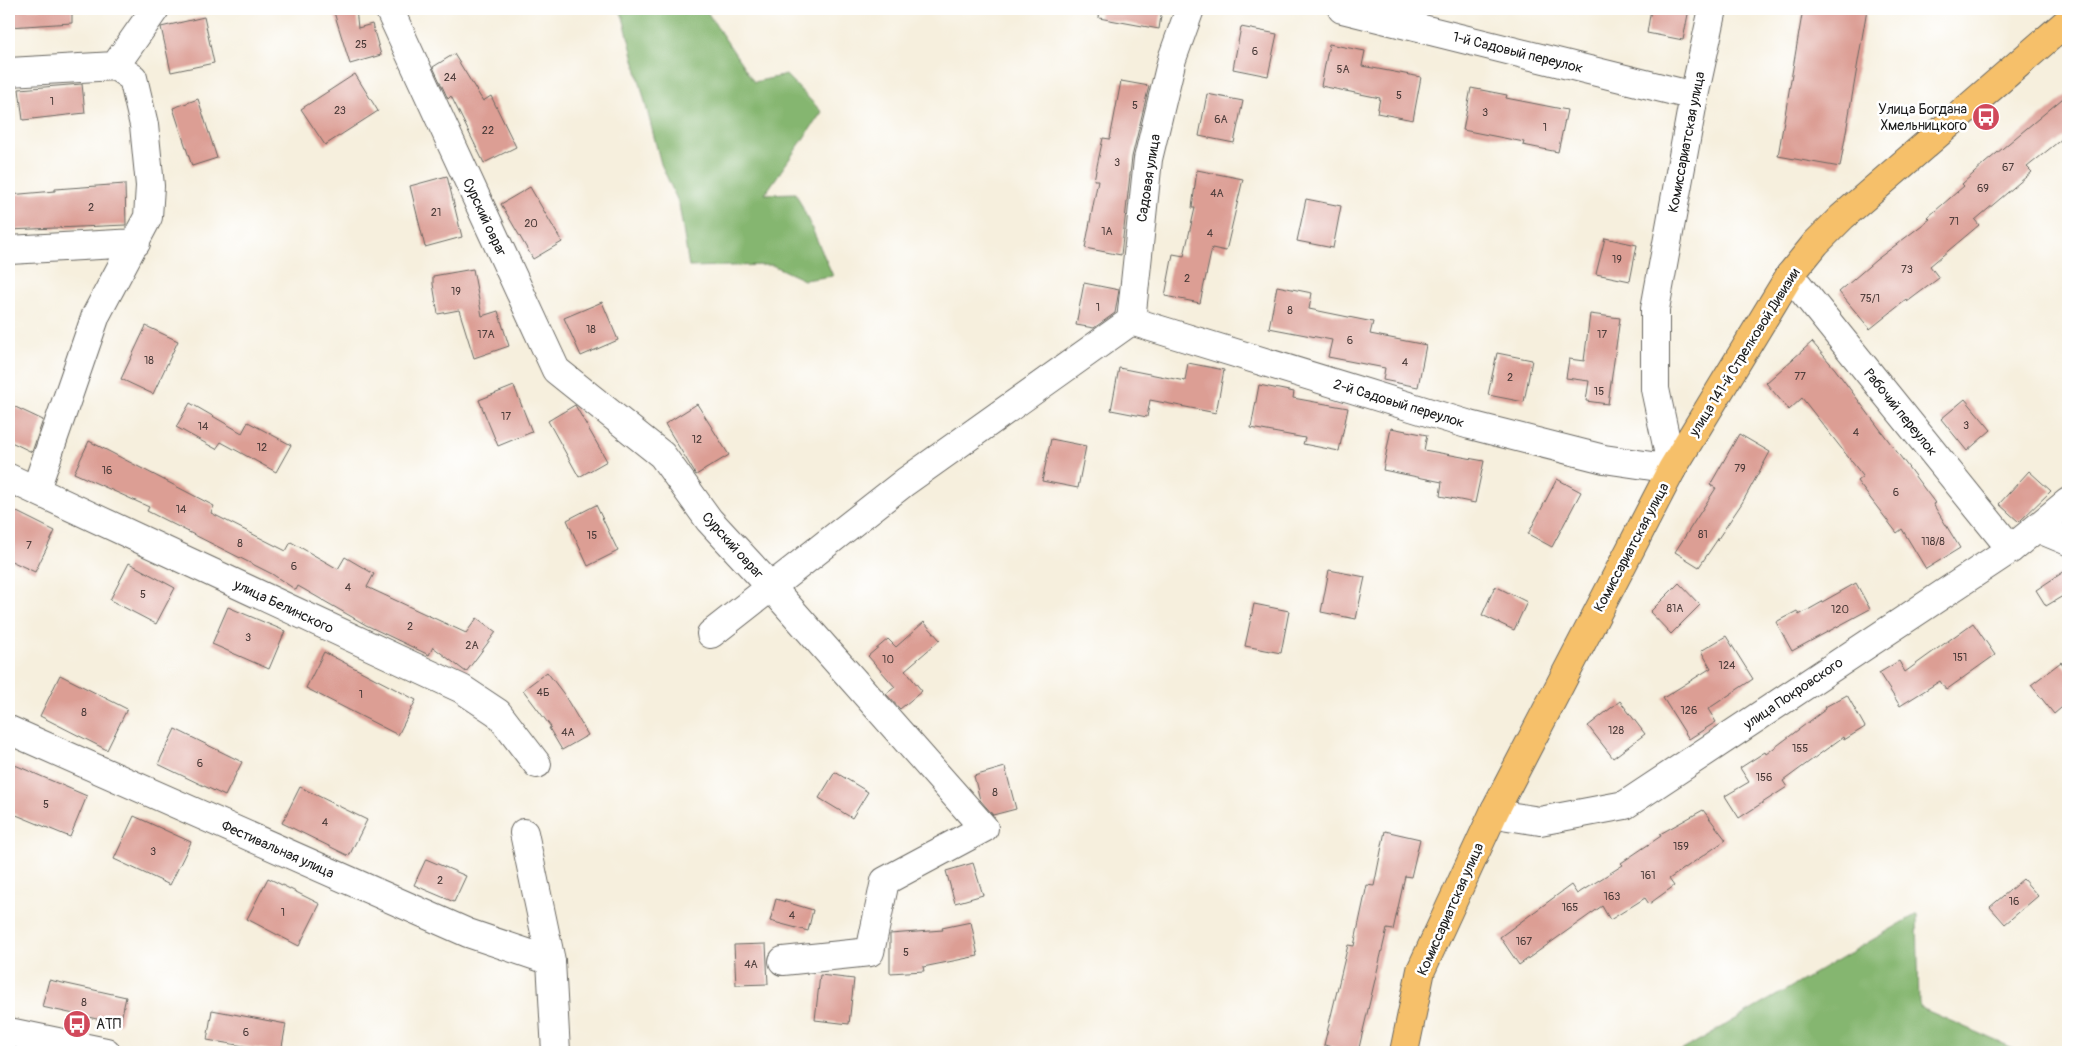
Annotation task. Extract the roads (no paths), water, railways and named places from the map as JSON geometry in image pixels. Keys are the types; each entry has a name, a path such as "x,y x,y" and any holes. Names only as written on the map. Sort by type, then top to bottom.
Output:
{"main road":[{"name":"улица 141-й Стрелковой Дивизии","path":"1672,469 1790,275 1816,243 1842,217 2068,21"},
{"name":"Комиссариатская улица","path":"1404,1052 1421,970 1495,810 1672,469"}],"street":[{"path":"115,66 154,9"},
{"name":"Сурский овраг","path":"389,9 556,370 662,455 710,520 984,828 885,881 870,952 783,961"},
{"name":"Садовая улица","path":"1130,321 1148,159 1172,59 1190,9"},
{"name":"1-й Садовый переулок","path":"1342,9 1694,96"},
{"name":"Комиссариатская улица","path":"1672,469 1655,389 1655,309 1694,96 1713,9"},
{"path":"9,72 115,66 133,78 144,125 150,186 148,217 136,243 96,315 36,489"},
{"path":"9,250 136,243"},
{"name":"Рабочий переулок","path":"1790,275 2011,549"},
{"path":"711,634 905,482 1130,321"},
{"name":"2-й Садовый переулок","path":"1130,321 1470,425 1604,459 1672,469"},
{"name":"улица Белинского","path":"9,478 462,690 498,713 537,764"},
{"name":"улица Покровского","path":"1495,810 1508,816 1540,821 1625,805 2011,549 2068,502"},
{"path":"2037,528 2068,541"},
{"name":"Фестивальная улица","path":"9,730 468,933 551,961"},
{"path":"524,832 551,961 556,1052"},
{"path":"9,1032 106,1052"}],"place":[{"name":"Улица Богдана Хмельницкого","path":"1986,117"},
{"name":"АТП","path":"77,1024"}]}
